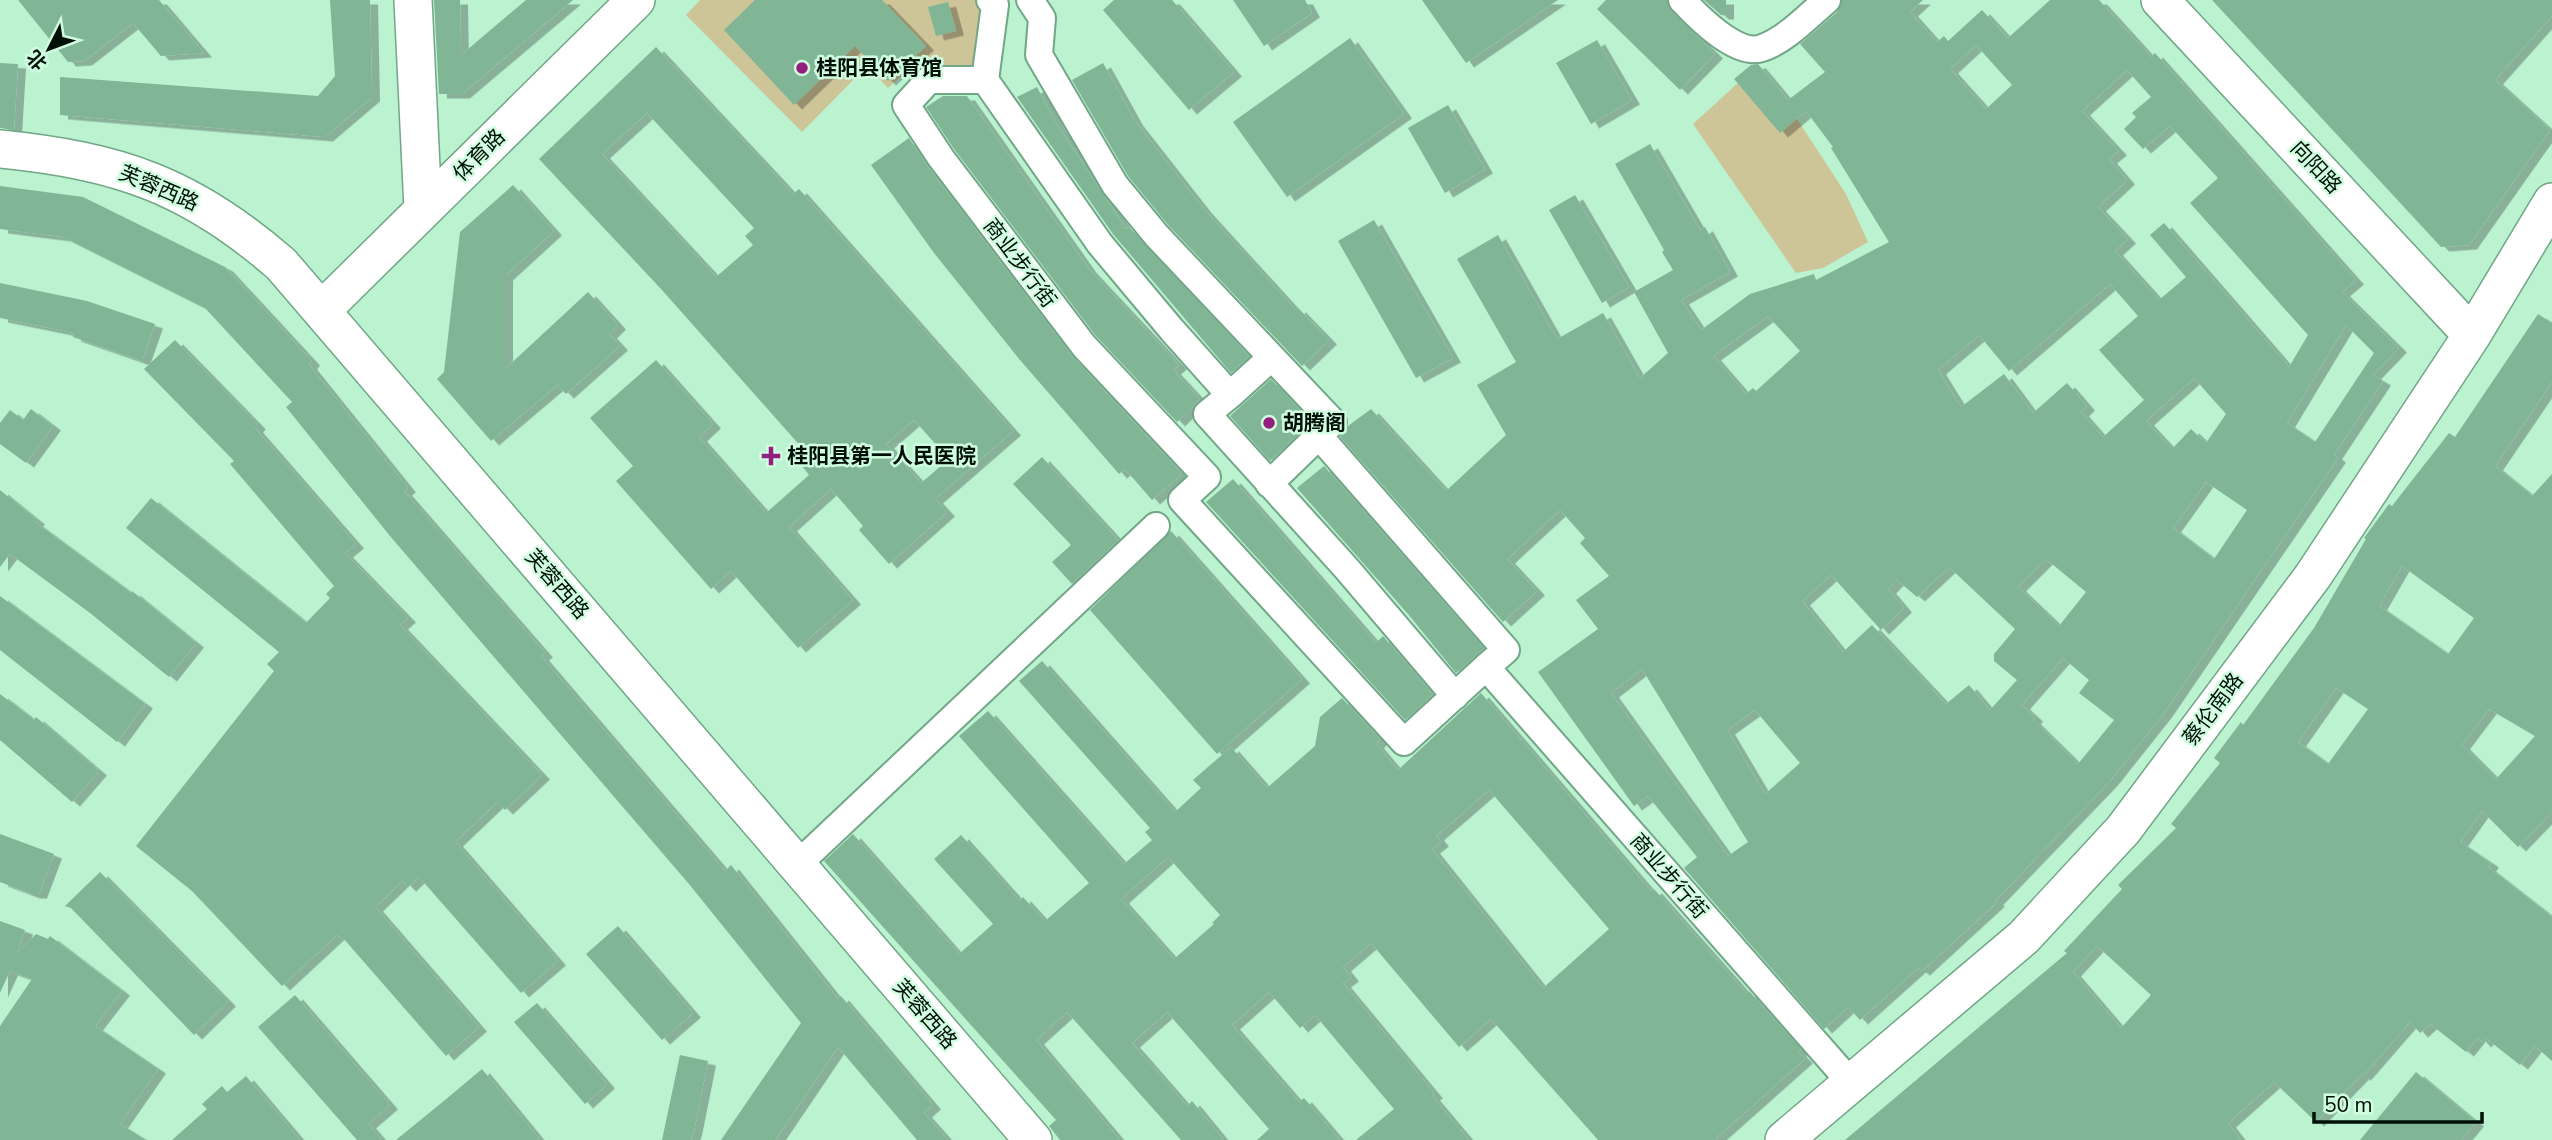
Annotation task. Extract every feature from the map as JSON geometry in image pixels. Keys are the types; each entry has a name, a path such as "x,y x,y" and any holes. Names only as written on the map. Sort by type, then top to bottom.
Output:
{"street":[{"path":"413,0 423,209"},
{"name":"体育路","path":"322,310 636,0"},
{"path":"990,0 995,5 985,80 1101,244 1230,395"},
{"path":"1030,0 1042,18 1039,55 1115,185 1157,236 1333,422 1269,484"},
{"path":"1682,0 1703,21 1742,49 1760,49 1781,38 1827,0"},
{"name":"向阳路","path":"2160,0 2472,334"},
{"name":"商业步行街","path":"985,80 929,80 906,105 941,158 1084,346 1207,477"},
{"name":"芙蓉西路","path":"0,149 86,160 128,172 178,192 224,219 281,264 1033,1140"},
{"name":"蔡伦南路","path":"1784,1140 2024,937 2123,830 2312,576 2472,334 2552,202"},
{"path":"1271,358 1207,414 1347,569 1455,696"},
{"path":"1237,448 1182,500 1404,742 1506,650 1319,436"},
{"path":"797,865 1156,526"},
{"name":"商业步行街","path":"1486,667 1853,1084"}],"shaded area":[{"name":"桂阳县体育馆","path":"700,0 982,0 976,72 907,71 888,88 867,66 802,132 686,15"},
{"path":"1738,83 1797,119 1846,194 1868,242 1823,268 1796,273 1693,124"}],"building":[{"path":"18,0 159,0 204,53 161,56 133,23 84,61 68,62"},
{"path":"330,0 370,0 372,97 325,137 60,115 60,77 318,96 335,76"},
{"path":"434,0 460,0 461,55 526,0 573,0 462,94 439,94"},
{"path":"755,0 882,0 926,46 888,81 855,46 794,105 724,30"},
{"path":"1114,0 1172,0 1234,72 1189,110 1103,10"},
{"path":"1233,0 1305,0 1312,13 1264,46"},
{"path":"1422,0 1558,0 1466,63"},
{"path":"1606,0 1667,0 1671,11 1715,54 1680,90 1597,9"},
{"path":"1704,0 1726,0 1726,15 1721,15"},
{"path":"1842,0 1923,0 1910,12 1937,42 1944,36 1948,41 1982,10 2008,38 2050,0 2099,0 2151,57 2155,53 2356,280 2342,292 2399,348 2373,375 2383,381 2334,455 2338,458 2164,713 2110,781 1995,901 1997,902 1922,971 1918,968 1860,1020 1848,1007 1824,1029 1684,868 1697,857 1648,796 1634,806 1538,672 1598,629 1576,600 1609,576 1580,543 1585,538 1560,510 1507,559 1537,591 1503,622 1340,437 1348,426 1371,409 1446,491 1506,435 1477,385 1516,362 1457,259 1498,235 1557,339 1603,313 1640,378 1668,353 1634,292 1673,270 1615,164 1650,144 1700,230 1705,227 1730,272 1681,300 1701,330 1750,294 1814,274 1816,280 1889,242 1831,148 1833,147 1806,111 1780,133 1734,79 1751,65 1758,64 1788,100 1825,72 1800,44 1837,12","holes":["1976,45 2012,85 1986,109 1950,69","2127,70 2151,97 2132,113 2136,117 2124,129 2143,149 2170,126 2218,178 2190,203 2308,335 2289,367 2164,223 2150,235 2186,277 2159,300 2115,251 2128,239 2098,207 2127,180 2109,159 2119,151 2082,111","2110,284 2138,316 2099,350 2144,400 2103,437 2081,412 2087,406 2067,383 2033,413 2004,374 1961,407 1938,370 1979,335 2009,371","1768,316 1800,351 1756,391 1753,388 1746,394 1713,356","2346,325 2374,353 2315,442 2287,423","2194,378 2226,414 2206,443 2191,429 2172,449 2146,421","2206,482 2247,510 2214,559 2173,528","2046,559 2086,592 2059,626 2018,587","1949,567 2015,629 1994,654 1994,661 2017,680 1990,710 1969,685 1946,704 1872,625 1843,652 1802,601 1831,575 1881,630 1904,608 1888,589 1897,580 1917,597","2063,658 2089,680 2079,693 2114,720 2078,764 2033,720 2035,717 2022,705","1642,669 1748,842 1728,856 1611,693","1755,710 1800,763 1765,794 1727,730"]},
{"path":"2212,0 2552,0 2552,16 2495,80 2550,130 2469,245 2441,247"},
{"path":"948,2 956,31 936,36 928,7"},
{"path":"1350,38 1404,114 1287,197 1233,122"},
{"path":"1597,40 1632,100 1591,124 1556,63"},
{"path":"656,47 793,194 799,189 1013,431 935,499 947,512 889,564 859,530 863,526 831,489 789,527 853,600 798,648 731,571 711,589 616,481 633,466 590,418 656,360 713,424 699,437 766,513 809,475 802,466 811,458 662,290 539,159","holes":["647,113 754,228 745,236 753,245 716,277 602,154","914,420 949,459 921,483 886,444"]},
{"path":"0,63 18,64 14,130 0,128"},
{"path":"1103,63 1135,121 1204,209 1296,310 1298,308 1329,340 1302,366 1169,226 1128,176 1072,80"},
{"path":"1037,87 1056,123 1126,229 1129,227 1249,356 1231,373 1113,234 1017,97"},
{"path":"943,96 967,96 1089,269 1179,365 1173,370 1200,399 1177,422 1096,336 954,149 926,107"},
{"path":"1448,105 1485,169 1445,193 1408,128"},
{"path":"909,138 928,167 1072,356 1182,474 1152,500 1125,469 1119,474 1020,360 934,253 871,165"},
{"path":"513,185 554,231 505,276 505,369 588,292 618,325 609,334 620,346 566,394 557,385 491,441 437,379 444,372 460,232"},
{"path":"0,186 83,197 225,267 312,361 309,365 408,488 404,491 545,653 541,656 725,871 731,865 838,999 841,996 933,1105 924,1113 948,1140 917,1140 838,1047 775,1140 721,1140 801,1023 689,884 390,536 286,407 292,402 205,308 63,237 0,229"},
{"path":"1575,195 1629,287 1602,303 1549,210"},
{"path":"1374,220 1453,358 1416,378 1338,241"},
{"path":"0,283 87,301 155,324 142,361 73,337 74,333 0,318"},
{"path":"2538,314 2552,323 2552,382 2495,466 2532,496 2552,474 2552,812 2518,847 2482,811 2460,842 2491,863 2488,867 2552,917 2552,1061 2535,1046 2520,1065 2487,1039 2483,1043 2478,1037 2466,1052 2430,1024 2420,1033 2410,1022 2363,1076 2361,1075 2316,1122 2274,1082 2228,1123 2241,1140 1845,1140 2067,953 2064,951 2122,889 2118,885 2176,828 2171,824 2220,763 2214,758 2241,722 2243,725 2314,628 2366,539 2364,538 2449,433 2455,437","holes":["2402,566 2474,618 2448,654 2379,606","2336,688 2368,709 2328,764 2298,742","2489,709 2535,736 2496,779 2462,745","2097,946 2151,995 2121,1028 2073,972"]},
{"path":"175,340 258,425 255,428 356,544 345,553 408,618 400,625 542,775 505,810 497,802 455,842 558,961 521,993 419,877 408,887 402,881 375,907 479,1027 446,1056 343,938 337,935 282,986 192,891 136,846 274,671 267,664 279,652 126,528 151,498 306,623 330,598 326,594 334,586 230,464 234,461 144,369"},
{"name":"胡腾阁","path":"1271,379 1311,422 1270,461 1230,416"},
{"path":"31,409 53,426 26,463 0,444 0,423 10,410 23,420"},
{"path":"1042,457 1118,540 1072,584 1052,562 1071,545 1013,484"},
{"path":"1324,466 1484,648 1456,673 1297,488"},
{"path":"1233,479 1376,643 1383,636 1433,694 1405,720 1206,502"},
{"path":"0,490 37,520 35,522 131,593 132,591 196,643 169,677 90,613 10,554 0,567"},
{"path":"1171,531 1302,679 1217,754 1090,610"},
{"path":"0,596 145,704 117,742 0,650"},
{"path":"1042,661 1175,812 1201,788 1193,780 1231,747 1267,788 1315,746 1320,717 1342,698 1380,739 1376,744 1398,770 1481,693 1651,891 1654,889 1746,993 1749,991 1801,1049 1798,1052 1805,1059 1714,1140 1598,1140 1491,1019 1459,1047 1371,943 1343,967 1351,977 1343,983 1435,1094 1432,1096 1469,1140 1356,1140 1394,1109 1315,1015 1300,1028 1269,992 1232,1025 1299,1102 1304,1098 1340,1140 1257,1140 1269,1129 1167,1012 1132,1043 1187,1106 1192,1101 1224,1140 1181,1140 1067,1012 1036,1040 1120,1140 1060,1140 1049,1126 1056,1120 824,861 853,834 959,954 993,924 934,859 961,835 1020,901 1023,897 1045,921 1089,883 959,736 988,711 1124,864 1152,840 1145,832 1150,828 1019,681","holes":["1489,790 1609,929 1543,988 1432,849 1441,842 1436,836","1168,857 1220,915 1212,923 1214,924 1174,959 1121,899"]},
{"path":"0,694 34,720 36,717 99,771 72,802 0,740"},
{"path":"0,834 54,854 39,894 0,882"},
{"path":"100,872 228,1002 194,1035 71,908 65,906"},
{"path":"0,921 25,930 17,953 36,934 48,939 50,936 122,991 95,1026 158,1069 120,1124 146,1140 0,1140 0,1026 32,979 10,971 0,993"},
{"path":"618,926 693,1013 662,1040 586,954"},
{"path":"295,995 390,1105 368,1124 382,1140 357,1140 258,1027"},
{"path":"537,1003 607,1084 585,1104 514,1022"},
{"path":"680,1055 708,1061 694,1131 691,1140 662,1140"},
{"path":"482,1069 540,1140 396,1140 445,1100"},
{"path":"2416,1072 2476,1122 2461,1140 2360,1140"},
{"path":"246,1076 300,1140 172,1140 207,1109 202,1104 222,1086 227,1092"}],"place":[{"name":"桂阳县体育馆","path":"802,68"},
{"name":"胡腾阁","path":"1269,423"},
{"name":"桂阳县第一人民医院","path":"771,456"}]}
